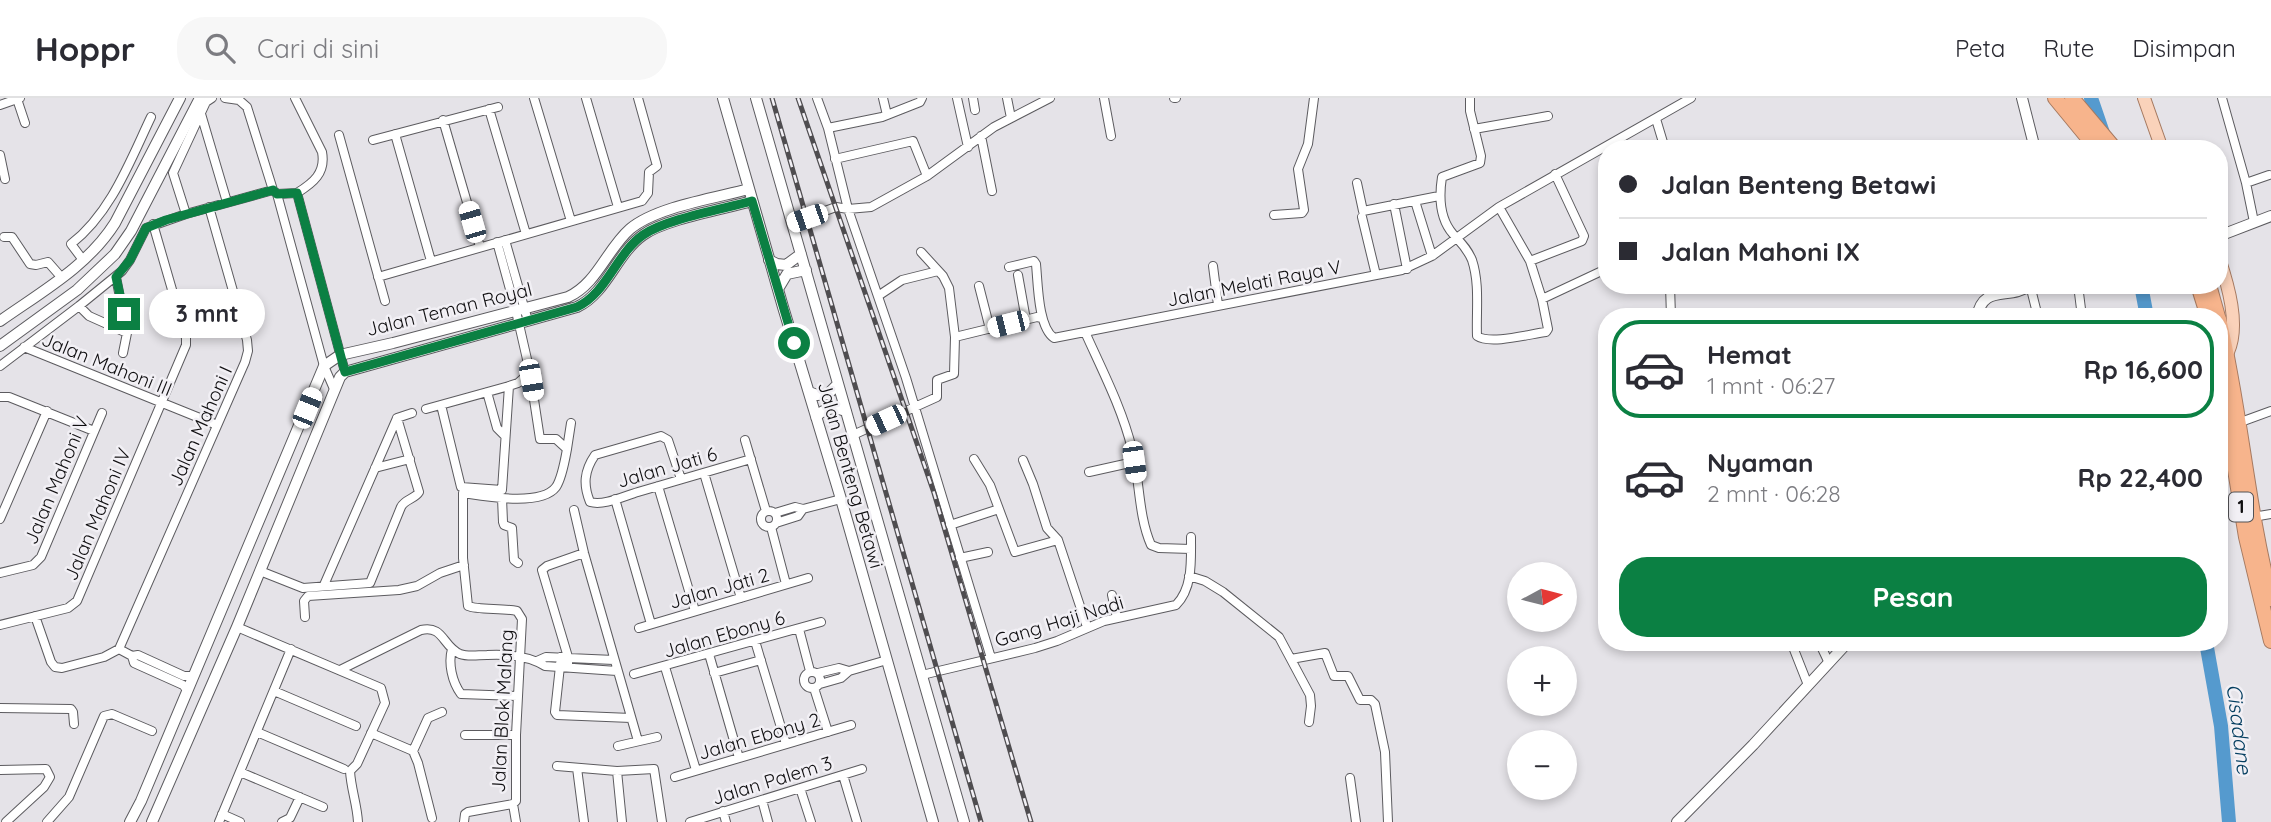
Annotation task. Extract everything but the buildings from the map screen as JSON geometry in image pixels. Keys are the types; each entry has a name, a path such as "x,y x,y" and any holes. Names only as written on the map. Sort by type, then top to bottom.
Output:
{"highway":[{"path":"2062,100 2091,140"},
{"path":"2062,100 2105,140"},
{"name":"1","path":"2228,378 2253,517 2271,598"},
{"name":"1","path":"2228,427 2246,537 2271,641"}],"main road":[{"path":"2144,98 2159,140"},
{"path":"2228,293 2231,305 2228,310"}],"street":[{"path":"0,321 62,278 109,232 180,98"},
{"path":"0,346 77,290 114,254 131,231 200,98"},
{"path":"186,214 173,173 206,102 212,98"},
{"path":"225,98 239,100 247,107 275,192 324,366 334,389"},
{"path":"0,366 116,277 130,260 146,228 227,202 275,192 297,193 312,183 321,171 323,160 295,98"},
{"path":"534,98 571,220"},
{"path":"586,98 618,207"},
{"path":"378,277 647,198 649,173 656,163 638,98"},
{"name":"Jalan Benteng Betawi","path":"723,98 933,822"},
{"name":"Jalan Benteng Betawi","path":"756,98 964,822"},
{"path":"817,98 828,128 848,209 914,408 991,658"},
{"path":"883,98 887,115"},
{"path":"828,128 887,115 920,102 922,98"},
{"path":"957,98 968,147"},
{"path":"973,98 975,110"},
{"path":"1007,98 1011,118"},
{"path":"792,223 836,207 871,207 927,176 981,136 1050,98"},
{"path":"1104,98 1111,136"},
{"path":"1274,215 1302,213 1304,210 1298,169 1308,144 1314,98"},
{"path":"1470,98 1480,163 1442,177 1439,196 1452,234 1463,243 1471,257 1477,278 1477,336 1492,340 1546,332 1548,329 1542,299 1530,261 1499,207"},
{"name":"Jalan Melati Raya V","path":"1617,140 1691,98"},
{"path":"2022,98 2033,140"},
{"path":"2221,98 2246,183 2254,222"},
{"path":"0,106 18,99 25,123"},
{"path":"373,140 498,107"},
{"path":"489,110 526,234"},
{"path":"201,114 227,202"},
{"path":"1474,129 1548,116"},
{"path":"83,260 71,244 90,228 104,207 151,117"},
{"path":"1656,119 1662,140"},
{"path":"443,120 480,247"},
{"path":"395,134 431,261"},
{"path":"340,135 341,152 385,301"},
{"path":"981,136 992,191"},
{"path":"835,159 914,141 927,176"},
{"path":"138,144 150,156"},
{"name":"Jalan Melati Raya V","path":"1042,318 1050,336 1054,338 1407,269 1432,256 1499,207 1598,151"},
{"path":"0,155 2,174"},
{"path":"1530,261 1582,241 1584,236 1555,174"},
{"path":"2246,183 2269,175"},
{"path":"1357,183 1362,211 1439,196"},
{"name":"Jalan Teman Royal","path":"324,366 340,355 568,297 585,287 625,234 638,223 659,213 749,189"},
{"path":"130,822 162,774 237,627 334,389 345,372 297,193"},
{"path":"715,198 718,211"},
{"name":"Jalan Teman Royal","path":"345,372 571,310 593,296 631,246 643,235 659,226 752,201"},
{"path":"1415,201 1432,256"},
{"path":"1394,204 1407,269"},
{"name":"Jalan Mahoni I","path":"119,649 248,351 209,207"},
{"path":"2228,232 2271,216"},
{"path":"1362,217 1376,275"},
{"name":"Jalan Mahoni IV","path":"0,625 68,608 77,601 186,345 153,224"},
{"path":"4,237 12,237 30,264 48,262 62,278"},
{"path":"426,409 518,383 527,375 529,368 524,323 501,241"},
{"path":"853,435 937,397 936,382 939,378 954,374 956,370 949,288 921,253"},
{"path":"769,260 786,265 801,254"},
{"path":"955,337 1042,318 1034,261 1009,267"},
{"path":"1213,266 1218,305"},
{"path":"778,289 787,274 806,270"},
{"path":"878,296 902,280 938,271"},
{"path":"1542,299 1598,273"},
{"path":"1018,275 1026,320"},
{"path":"116,277 128,333 123,353"},
{"path":"978,286 990,329"},
{"path":"1979,308 1982,301 1988,298 2007,294"},
{"path":"568,297 571,310"},
{"path":"79,306 89,316 128,333"},
{"path":"1085,332 1124,421 1151,545 1159,548 1191,549"},
{"name":"Jalan Mahoni III","path":"24,347 217,425"},
{"path":"152,822 162,774 187,690 256,535 324,366"},
{"path":"527,375 531,380 540,439 556,439 567,449"},
{"path":"808,392 828,394 838,384"},
{"path":"441,405 461,487 502,490 509,386"},
{"path":"487,392 497,428 505,436"},
{"path":"0,397 9,397 93,431"},
{"path":"816,417 825,409 846,411"},
{"path":"0,519 47,411"},
{"path":"2238,423 2271,411"},
{"name":"Jalan Mahoni V","path":"0,573 33,565 41,557 102,413"},
{"path":"324,586 397,418 412,413"},
{"path":"260,571 303,588 370,583 401,506 419,490 397,418"},
{"name":"Jalan Blok Malang","path":"464,822 468,812 513,804 516,800 516,735 522,619 517,611 469,607 464,565 463,494 528,498 553,490 557,485 567,449 571,423"},
{"name":"Jalan Jati 6","path":"681,480 668,440 661,436 595,455 584,479 592,504 615,499 681,480 751,459"},
{"path":"745,440 771,512 777,519 773,525 786,584"},
{"path":"375,468 410,459"},
{"path":"974,459 990,485 1016,552 1058,540"},
{"path":"1023,460 1047,528 1058,540 1073,592 1087,627"},
{"path":"1089,472 1134,462"},
{"path":"704,473 741,598"},
{"path":"658,486 695,611"},
{"path":"502,498 503,522 512,528 514,560 518,563"},
{"path":"615,499 651,624"},
{"path":"803,509 798,516 773,525 762,525 760,521 760,517 771,512 795,507 803,509 841,499"},
{"path":"950,526 999,509"},
{"path":"574,510 638,741"},
{"path":"2253,517 2271,514"},
{"path":"256,535 270,542"},
{"name":"Gang Haji Nadi","path":"922,675 1057,641 1087,627 1117,618 1176,605 1182,598 1189,576 1191,537"},
{"path":"960,558 988,552"},
{"path":"584,553 547,565 542,570 564,662 557,715 631,718"},
{"path":"305,617 304,601 308,596 398,590 416,586 440,573 464,565"},
{"path":"1189,576 1214,586 1279,637 1310,695 1309,722"},
{"name":"Jalan Jati 2","path":"639,628 808,578"},
{"path":"1112,595 1117,618"},
{"path":"35,615 55,667 62,668 104,657 119,649 184,676 193,676"},
{"name":"Jalan Ebony 6","path":"635,674 821,622"},
{"path":"237,627 381,688 385,703 357,764 351,771 358,822"},
{"path":"340,670 427,629 436,630 452,649 466,655 503,654 537,661 545,666 564,662 614,660"},
{"path":"799,629 814,672 828,732"},
{"path":"755,641 786,744"},
{"path":"240,822 220,818 291,649"},
{"path":"452,649 450,660 457,690 461,694 519,696"},
{"path":"1795,651 1808,685"},
{"path":"1823,651 1829,663"},
{"path":"1677,822 1840,651"},
{"path":"1291,659 1325,653 1334,676 1349,676 1360,700 1371,700 1375,704 1385,752 1388,822"},
{"path":"709,654 739,758"},
{"path":"132,656 134,663 183,685 187,690"},
{"path":"714,673 761,660"},
{"path":"849,671 839,668 814,672 804,677 804,682 806,686 817,686 841,678 849,671 887,660"},
{"path":"564,662 617,671"},
{"path":"665,667 696,770"},
{"path":"274,691 356,726"},
{"path":"0,708 71,709 74,724"},
{"path":"413,751 428,718 442,712"},
{"path":"47,822 69,797 104,716 112,713 152,730"},
{"name":"Jalan Ebony 2","path":"675,776 851,725"},
{"path":"257,732 344,769"},
{"path":"371,733 413,751 432,818"},
{"path":"466,735 516,735"},
{"path":"618,746 657,737"},
{"path":"557,766 617,771 654,769 662,822"},
{"path":"577,768 584,822"},
{"path":"0,771 46,769 50,777 44,787 6,822"},
{"name":"Jalan Palem 3","path":"690,822 862,769"},
{"path":"617,771 622,822"},
{"path":"240,772 323,807"},
{"path":"843,775 857,822"},
{"path":"1350,778 1356,822"},
{"path":"800,788 811,822"},
{"path":"282,822 290,818 300,797"},
{"path":"762,800 768,822"},
{"path":"513,804 516,822"},
{"path":"723,811 726,822"}],"waterway":[{"name":"Cisadane","path":"2091,98 2103,133"},
{"name":"Cisadane","path":"2143,294 2145,308"},
{"name":"Cisadane","path":"2208,651 2221,726 2229,822"}],"railway":[{"path":"772,98 981,822"},
{"path":"798,98 934,493 1031,822"}],"route":[{"path":"124,314 116,277 130,260 146,228 273,190 282,195 297,193 345,372 571,310 593,296 631,246 643,235 659,226 752,201 794,343"}]}
